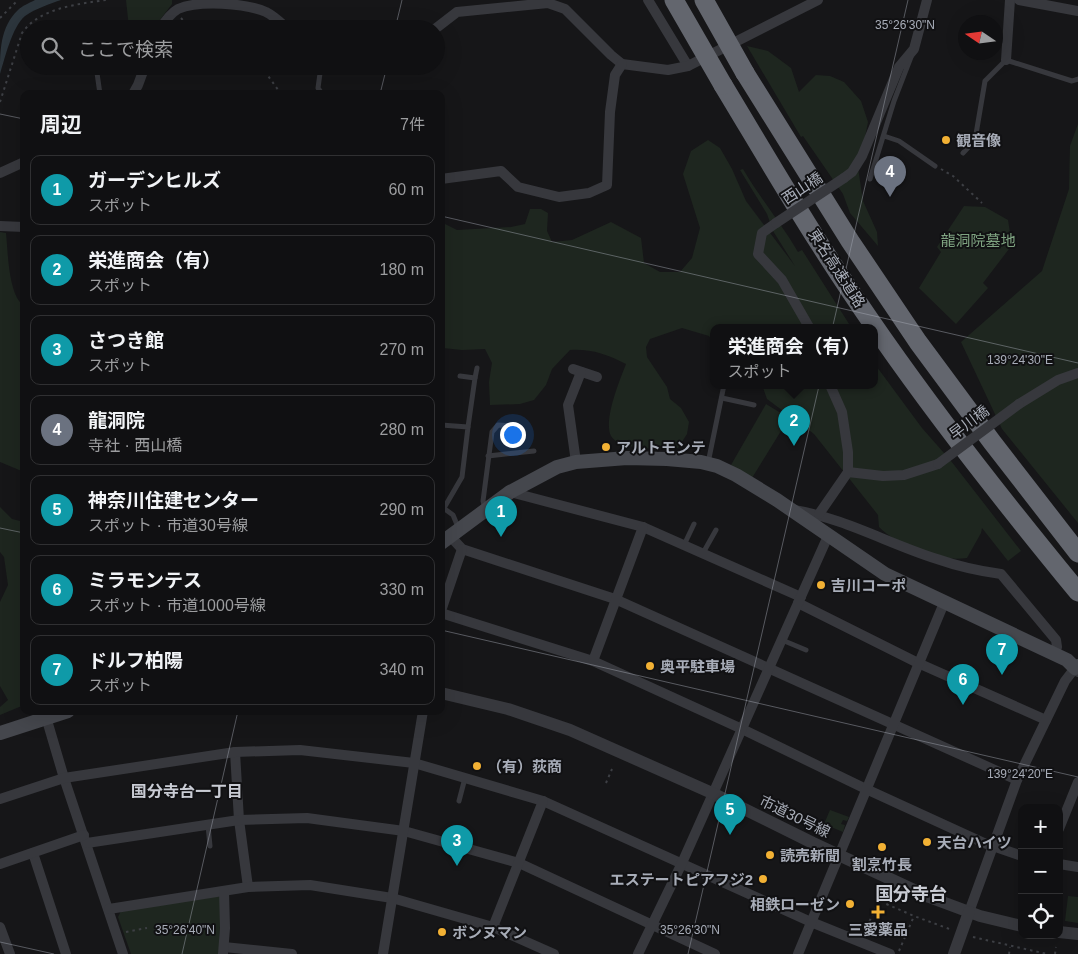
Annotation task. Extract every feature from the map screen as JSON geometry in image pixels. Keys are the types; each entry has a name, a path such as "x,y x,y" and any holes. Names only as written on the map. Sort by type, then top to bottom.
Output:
{"highway":[{"name":"東名高速道路","path":"674,0 819,244 874,324"},
{"name":"東名高速道路","path":"704,0 745,73 850,241 918,342 1078,553"},
{"name":"東名高速道路","path":"878,331 968,457 1078,592"}],"main road":[{"path":"450,537 510,492 557,467 576,462 637,458 667,459 708,464 736,475 885,574 1067,660 1077,669"},
{"path":"0,733 53,715"}],"street":[{"path":"648,0 688,66"},
{"path":"445,21 457,12 548,3 566,9 622,64 668,70 688,66 818,0"},
{"path":"914,49 928,0"},
{"path":"1006,60 1010,0"},
{"path":"1019,0 1075,9"},
{"path":"166,20 178,4 228,2 252,7 268,13 277,20"},
{"name":"西山橋","path":"807,324 782,280 758,254 762,233 852,172 862,156 899,68 914,49"},
{"path":"445,178 501,171 518,187 559,197 589,193 607,185 610,112 615,75 622,64"},
{"path":"135,90 142,75"},
{"path":"0,173 20,164"},
{"path":"0,226 20,227"},
{"path":"576,462 568,405 577,370 596,377"},
{"name":"早川橋","path":"848,472 883,476 904,475 938,464 1018,404 1058,380 1078,373"},
{"path":"819,514 848,472 848,452 842,412 832,389"},
{"path":"510,492 643,527 703,553 800,600 918,663 1046,720"},
{"path":"791,510 819,514 937,560 979,571 1001,574 1056,640 1057,647 1054,654"},
{"path":"593,661 643,527"},
{"path":"638,954 682,863 828,536"},
{"path":"450,537 462,550 615,599 1017,780"},
{"path":"445,600 462,550"},
{"path":"798,954 892,724 944,603"},
{"path":"445,613 593,661 992,847 1018,855"},
{"path":"954,954 1017,780 1065,681 1077,669"},
{"name":"市道30号線","path":"445,694 508,709 551,723 712,793 929,897 969,912 1018,925"},
{"path":"383,954 422,715"},
{"path":"46,717 64,778 123,954"},
{"path":"0,799 64,778 235,752 300,750 414,763 543,801 811,922 890,954"},
{"path":"235,752 239,820 248,887"},
{"path":"1063,819 1078,782"},
{"path":"494,927 543,801"},
{"path":"0,864 85,839 239,820 307,818 404,831 519,863 715,954"},
{"path":"33,853 66,954"},
{"path":"1063,865 1078,867"},
{"path":"109,908 248,887 310,885 392,898 494,927 554,954"},
{"path":"224,891 224,951 292,954"},
{"path":"0,927 10,954"},
{"path":"1063,932 1078,934"}],"lane":[{"path":"870,179 894,101 914,49"},
{"path":"963,153 975,140 986,81 1006,60 1072,81 1078,79"},
{"path":"97,75 99,90"},
{"path":"319,90 320,75"},
{"path":"884,136 899,141 934,166"},
{"path":"445,502 462,477 477,368"},
{"path":"460,376 475,378"},
{"path":"708,464 723,389"},
{"path":"722,398 754,404"},
{"path":"445,425 468,426"},
{"path":"486,510 483,501 492,432 498,425 517,426"},
{"path":"488,456 534,451"},
{"path":"445,509 453,515 450,537"},
{"path":"684,545 694,524"},
{"path":"703,553 716,530"},
{"path":"782,640 806,650"},
{"path":"459,801 465,777"},
{"path":"208,825 210,846"}],"path":[{"path":"0,18 18,0"},
{"path":"36,20 50,12 78,4 106,0"},
{"path":"178,4 182,20"},
{"path":"0,102 20,39"},
{"path":"268,75 279,90"},
{"path":"934,166 954,176 982,203"},
{"path":"606,783 612,769"},
{"path":"860,942 885,888"},
{"path":"887,893 884,903 956,932"},
{"path":"898,954 914,916"},
{"path":"127,932 147,928"},
{"path":"971,936 1010,947 1047,954"},
{"path":"1009,954 1010,947"},
{"path":"1055,954 1056,948"}],"green space":[{"path":"126,0 172,0 172,4 160,20 128,20"},
{"path":"747,46 768,51 791,68 799,92 816,75 830,76 844,82 861,101 868,122 864,142 857,161 863,201 877,232 878,246 850,213 843,194 803,136 801,137"},
{"path":"1078,124 1078,523 1002,429 961,342 1042,271 1069,189 1070,146"},
{"path":"708,140 720,148 732,169 746,201 795,266 773,231 767,214 740,170 743,169 798,252 802,250 849,324 710,324 710,338 682,328 650,339 646,347 647,357 667,387 670,399 681,408 689,422 687,434 678,448 632,447 613,439 609,429 609,420 626,364 592,351 570,350 552,369 546,385 534,400 520,404 490,405 489,382 492,363 485,349 445,348 445,224 457,230 511,227 525,224 530,209 541,209 548,213 547,231 552,242 572,240 611,222 641,238 644,263 660,272 680,272 692,258 700,228 683,174 691,151"},
{"name":"龍洞院墓地","path":"964,206 985,207 1008,220 1012,245 983,283 988,288 956,324 919,288 941,252 937,247"},
{"path":"0,232 6,233 12,283 20,301 20,470 0,462"},
{"path":"878,368 922,428 951,461 1021,551 1008,561 982,528 967,558 944,558 920,552 898,541 879,527 878,515 814,434 767,399 763,389 878,389"},
{"path":"766,404 789,418 752,478 731,465"},
{"path":"0,507 12,519 20,521 20,707 0,715 0,707 8,700 0,686 0,602 8,585 4,557 0,552"},
{"path":"830,810 849,817 847,821 843,820 841,824 845,825 843,832 824,824"},
{"path":"218,896 221,899 219,954 131,954 118,917 121,911"},
{"path":"1068,896 1078,897 1078,923 1065,921"}],"shaded area":[{"path":"35,0 61,0 33,11 20,20 0,74 4,32 12,17"}],"place":[{"name":"観音像","path":"946,140"},
{"name":"龍洞院","path":"890,197"},
{"name":"栄進商会（有）","path":"794,446"},
{"name":"アルトモンテ","path":"606,447"},
{"name":"ガーデンヒルズ","path":"501,537"},
{"name":"吉川コーポ","path":"821,585"},
{"name":"奥平駐車場","path":"650,666"},
{"name":"ドルフ柏陽","path":"1002,675"},
{"name":"ミラモンテス","path":"963,705"},
{"name":"（有）荻商","path":"477,766"},
{"name":"神奈川住建センター","path":"730,835"},
{"name":"天台ハイツ","path":"927,842"},
{"name":"割烹竹長","path":"882,847"},
{"name":"読売新聞","path":"770,855"},
{"name":"さつき館","path":"457,866"},
{"name":"エステートピアフジ2","path":"763,879"},
{"name":"相鉄ローゼン","path":"850,904"},
{"name":"三愛薬品","path":"878,912"},
{"name":"ボンヌマン","path":"442,932"}],"district":[{"name":"国分寺台一丁目","path":"187,791"},
{"name":"国分寺台","path":"911,894"}]}
